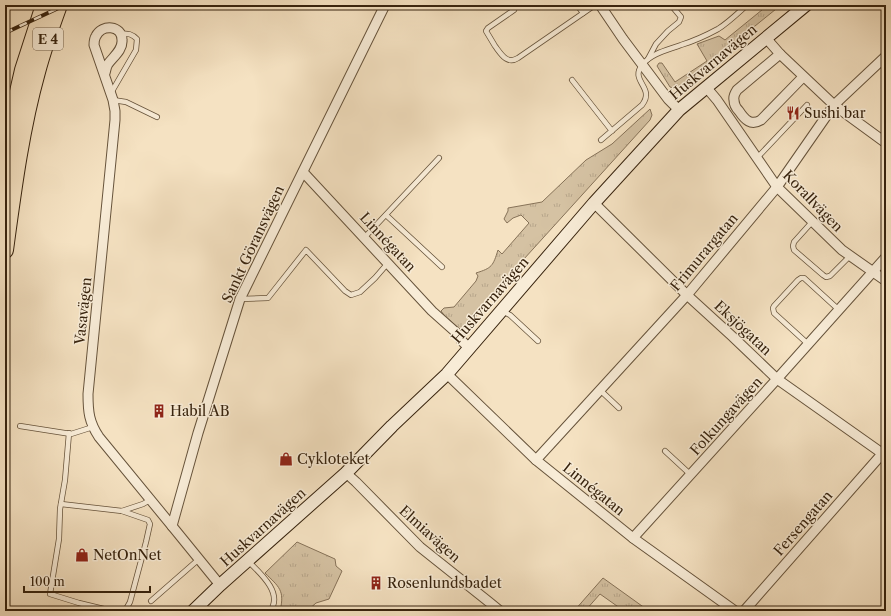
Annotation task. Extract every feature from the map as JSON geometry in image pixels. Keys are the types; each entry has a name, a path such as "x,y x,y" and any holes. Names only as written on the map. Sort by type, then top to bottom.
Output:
{"highway":[{"name":"E 4","path":"5,156 8,135 23,70 44,5"},
{"name":"E 4","path":"5,250 22,136 37,72 59,5"}],"street":[{"name":"Sankt Göransvägen","path":"172,526 198,433 240,299 385,5"},
{"path":"600,5 623,39 645,61 668,98 679,110"},
{"name":"Huskvarnavägen","path":"193,611 220,585 346,473 392,426 447,374 594,203 679,110 806,5"},
{"name":"Vasavägen","path":"121,34 116,28 106,27 98,32 95,37 94,45 112,96 115,120 88,394 89,418 99,437 172,526"},
{"path":"105,73 107,66 120,50 123,41 121,34"},
{"path":"766,38 803,77 834,105 886,143"},
{"path":"780,54 737,90 734,96 733,101 736,107 747,121 756,122 761,120 803,77"},
{"name":"Frimurargatan","path":"536,460 687,295 777,187 834,105 886,56"},
{"name":"Korallvägen","path":"706,87 717,100 777,187 842,250 886,281"},
{"name":"Linnégatan","path":"303,172 432,310 460,336 461,340 469,348"},
{"name":"Eksjögatan","path":"594,203 687,295 777,380 884,455"},
{"name":"Folkungavägen","path":"633,538 777,380 886,257"},
{"name":"Linnégatan","path":"447,374 536,460 633,538 735,611"},
{"name":"Fersengatan","path":"744,611 884,455"},
{"name":"Elmiavägen","path":"346,473 420,547 500,611"},
{"path":"172,526 220,585"}],"lane":[{"path":"577,5 583,13"},
{"path":"514,10 486,31 503,57 512,61 595,5"},
{"path":"601,140 645,101 647,96 638,77 638,72 656,44 679,22 681,17 671,5"},
{"path":"645,61 664,50 682,45 719,28 747,5"},
{"path":"121,34 127,33 133,35 137,39 136,50 112,96 158,117"},
{"path":"572,80 612,131"},
{"path":"757,158 807,105"},
{"path":"364,238 439,158"},
{"path":"386,215 442,267"},
{"path":"812,222 794,242 794,250 826,277 830,276 850,256"},
{"path":"240,299 268,298 306,250 345,291 351,295 360,292 388,264"},
{"path":"808,344 774,313 773,308 798,280 804,278 840,310"},
{"path":"501,310 510,315 538,341"},
{"path":"600,390 619,408"},
{"path":"20,426 71,434 93,427"},
{"path":"69,433 65,480 61,504 59,539 50,594 112,611"},
{"path":"665,451 691,475"},
{"path":"122,512 150,500"},
{"path":"61,504 122,512 148,520 150,524 130,602 126,609 122,611"},
{"path":"151,601 199,559"},
{"path":"248,561 269,583 274,597 274,603 270,611"}],"green space":[{"path":"768,5 781,5 677,89 670,87 657,66 659,63 662,63 675,82 707,61 697,44 719,36 725,40"},
{"path":"650,109 652,115 650,120 514,270 463,332 444,315 441,311 444,308 454,307 476,281 478,276 476,273 489,268 495,260 498,250 502,254 529,223 521,215 513,218 507,223 504,219 508,208 542,202 586,160 612,144"},
{"path":"297,542 335,559 336,566 342,571 329,599 316,603 307,611 280,611 282,598 280,589 265,573"},
{"path":"603,578 649,611 624,611 600,594 585,611 574,611"}],"railway":[{"path":"5,33 65,5"}],"place":[{"name":"Sushi bar","path":"793,113"},
{"name":"Habil AB","path":"159,411"},
{"name":"Cykloteket","path":"286,459"},
{"name":"NetOnNet","path":"82,555"},
{"name":"Rosenlundsbadet","path":"376,583"}]}
